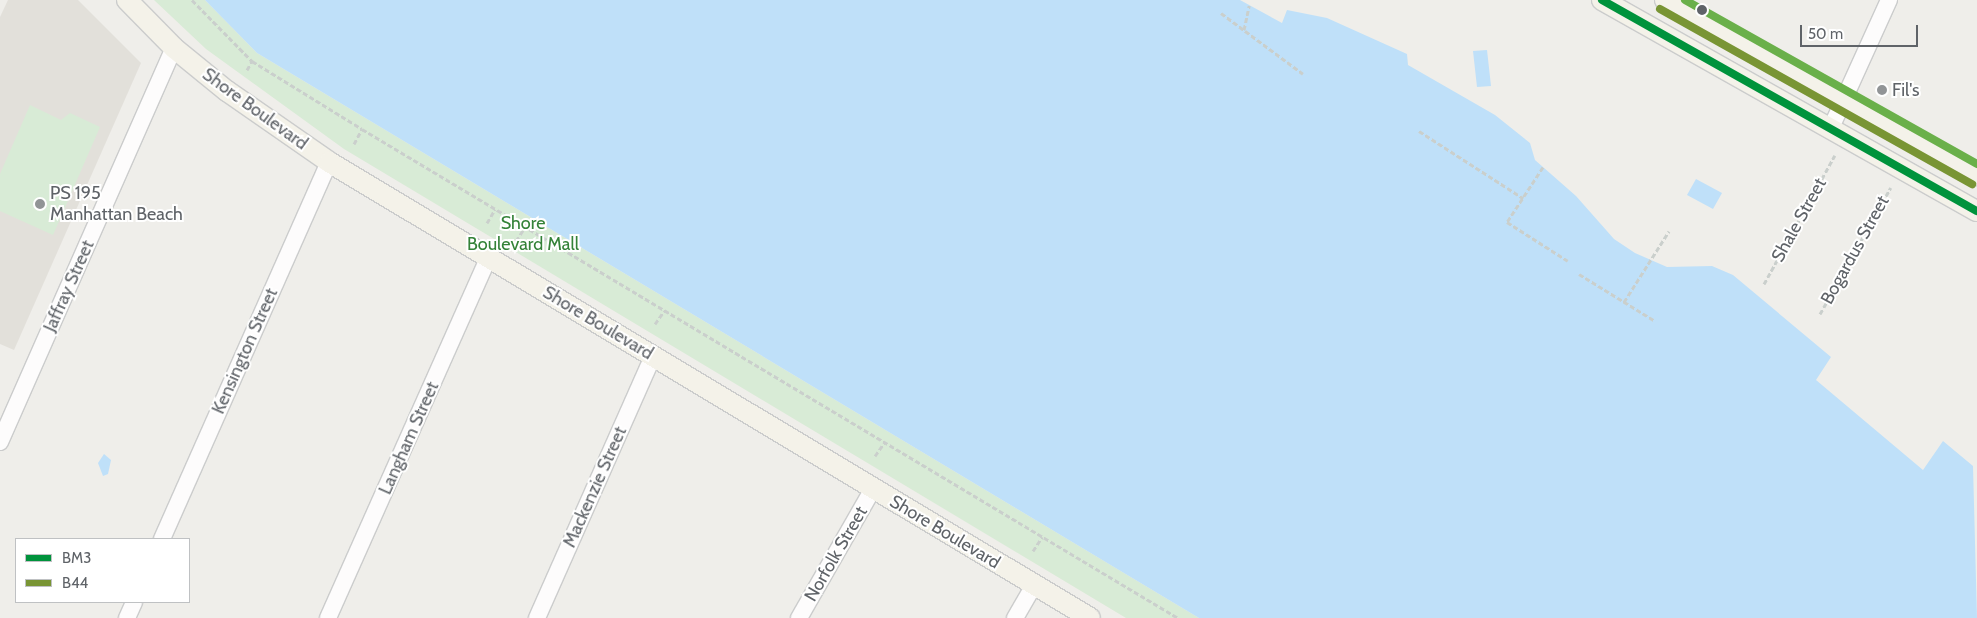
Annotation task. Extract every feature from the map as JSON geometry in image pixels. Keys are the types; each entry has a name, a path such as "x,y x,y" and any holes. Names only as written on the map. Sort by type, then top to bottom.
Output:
{"main road":[{"name":"Shore Boulevard","path":"127,0 174,48 328,162 1090,618"},
{"path":"1602,0 1977,211"},
{"path":"1677,3 1844,101 1977,175"}],"street":[{"path":"1830,130 1889,0"},
{"name":"Jaffray Street","path":"0,442 174,48"},
{"name":"Kensington Street","path":"162,538 328,162"},
{"name":"Langham Street","path":"328,618 488,258"},
{"name":"Mackenzie Street","path":"537,618 653,356"},
{"name":"Norfolk Street","path":"799,618 873,489"},
{"path":"1015,618 1034,585"},
{"path":"127,618 134,603"}],"path":[{"path":"192,0 252,61 362,130 1178,618"},
{"path":"1244,30 1250,6"},
{"path":"1221,13 1303,74"},
{"path":"246,70 252,61"},
{"path":"354,144 362,130"},
{"path":"1419,131 1523,198"},
{"name":"Shale Street","path":"1764,284 1835,155"},
{"path":"1543,167 1507,222 1568,261"},
{"name":"Bogardus Street","path":"1820,314 1891,187"},
{"path":"486,223 495,209"},
{"path":"516,241 525,227"},
{"path":"1624,302 1669,231"},
{"path":"1579,274 1655,321"},
{"path":"655,324 664,311"},
{"path":"875,456 884,443"},
{"path":"1034,551 1042,538"}],"shaded area":[{"name":"PS 195 Manhattan Beach","path":"8,0 78,0 141,63 14,350 0,344 0,17"}],"green space":[{"name":"Shore Boulevard Mall","path":"154,0 205,0 257,53 1199,618 1126,618 344,149 206,49"},
{"path":"30,105 61,120 70,113 100,127 53,235 0,211 0,174"}],"water":[{"path":"205,0 1240,0 1282,23 1287,10 1327,18 1407,54 1408,65 1495,115 1530,143 1535,160 1576,196 1614,239 1635,253 1667,267 1712,266 1733,275 1831,357 1816,380 1923,470 1943,441 1973,466 1977,618 1199,618 257,53"},
{"path":"1487,50 1491,86 1477,87 1473,51"},
{"path":"1696,179 1722,193 1713,209 1687,195"},
{"path":"104,454 111,460 108,474 103,476 98,463"}],"transit line":[{"name":"BM3","path":"1602,0 1977,211"},
{"path":"1685,0 1977,164"},
{"name":"B44","path":"1660,9 1972,184"}],"place":[{"name":"Fil's","path":"1882,90"},
{"name":"PS 195 Manhattan Beach","path":"40,204"}]}
